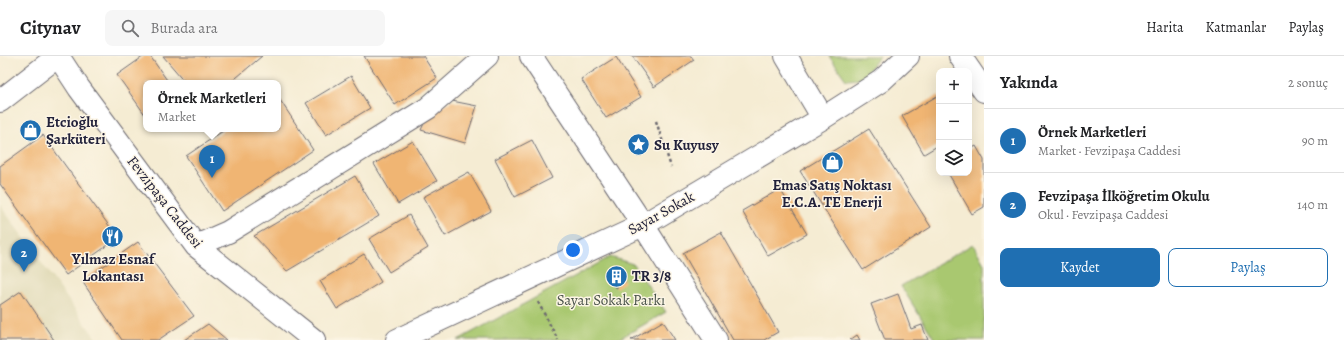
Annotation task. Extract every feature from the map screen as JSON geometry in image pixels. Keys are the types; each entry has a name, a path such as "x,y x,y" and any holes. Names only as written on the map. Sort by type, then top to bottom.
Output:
{"street":[{"path":"0,102 58,56"},
{"name":"Fevzipaşa Caddesi","path":"58,56 79,88 196,246 314,340"},
{"path":"196,246 228,232 428,108 487,56"},
{"path":"531,56 644,225 716,340"},
{"path":"786,56 823,118"},
{"name":"Sayar Sokak","path":"397,340 644,225 823,118 881,81 908,56"},
{"path":"960,56 984,91"}],"path":[{"path":"656,120 671,168"},
{"path":"535,298 558,340"}],"shaded area":[{"path":"0,205 97,340 0,340"}],"green space":[{"path":"829,56 880,56 862,79 846,80"},
{"path":"973,244 984,264 984,340 935,340 901,286"},
{"name":"Sayar Sokak Parkı","path":"610,257 633,264 666,312 617,340 458,340"}],"building":[{"path":"144,56 150,56 167,80 143,80 143,112 117,75"},
{"path":"163,56 262,56 234,80 183,80"},
{"path":"364,56 423,56 437,78 395,105"},
{"path":"632,56 691,56 694,60 654,87"},
{"path":"616,57 641,97 606,118 581,79"},
{"path":"351,76 370,108 326,135 306,103"},
{"path":"936,97 936,147 924,154 902,116"},
{"path":"452,101 477,106 465,143 421,130 429,113"},
{"path":"281,102 313,150 222,211 186,156 222,132 281,132"},
{"path":"869,129 931,227 863,270 800,171"},
{"path":"43,135 118,238 66,275 0,184 0,166"},
{"path":"532,140 552,178 515,197 495,159"},
{"path":"413,141 437,181 398,204 374,164"},
{"path":"976,146 984,160 984,207 972,214 950,176 972,176 972,148"},
{"path":"469,172 491,211 445,236 423,197"},
{"path":"355,176 379,216 287,271 254,236"},
{"path":"780,189 807,234 768,256 742,211"},
{"path":"409,215 428,248 389,272 369,239"},
{"path":"721,232 778,332 764,340 733,340 683,253"},
{"path":"138,242 194,316 158,340 122,340 82,281"},
{"path":"364,254 381,282 337,309 320,281"},
{"name":"TR 3/8","path":"616,266 625,282 616,288 607,270"},
{"path":"21,291 54,340 0,340 0,305"},
{"path":"898,294 911,329 922,325 928,340 885,340 871,304"},
{"path":"663,321 675,340 631,340"},
{"path":"208,324 227,340 184,340"},
{"path":"857,335 860,340 850,340"}],"place":[{"name":"Etcioğlu Şarküteri","path":"31,131"},
{"name":"Su Kuyusy","path":"639,145"},
{"name":"Emas Satış Noktası E.C.A. TE Enerji","path":"832,162"},
{"name":"Örnek Marketleri","path":"212,178"},
{"name":"Yılmaz Esnaf Lokantası","path":"113,236"},
{"name":"Fevzipaşa İlköğretim Okulu","path":"24,272"},
{"name":"TR 3/8","path":"616,276"}]}
